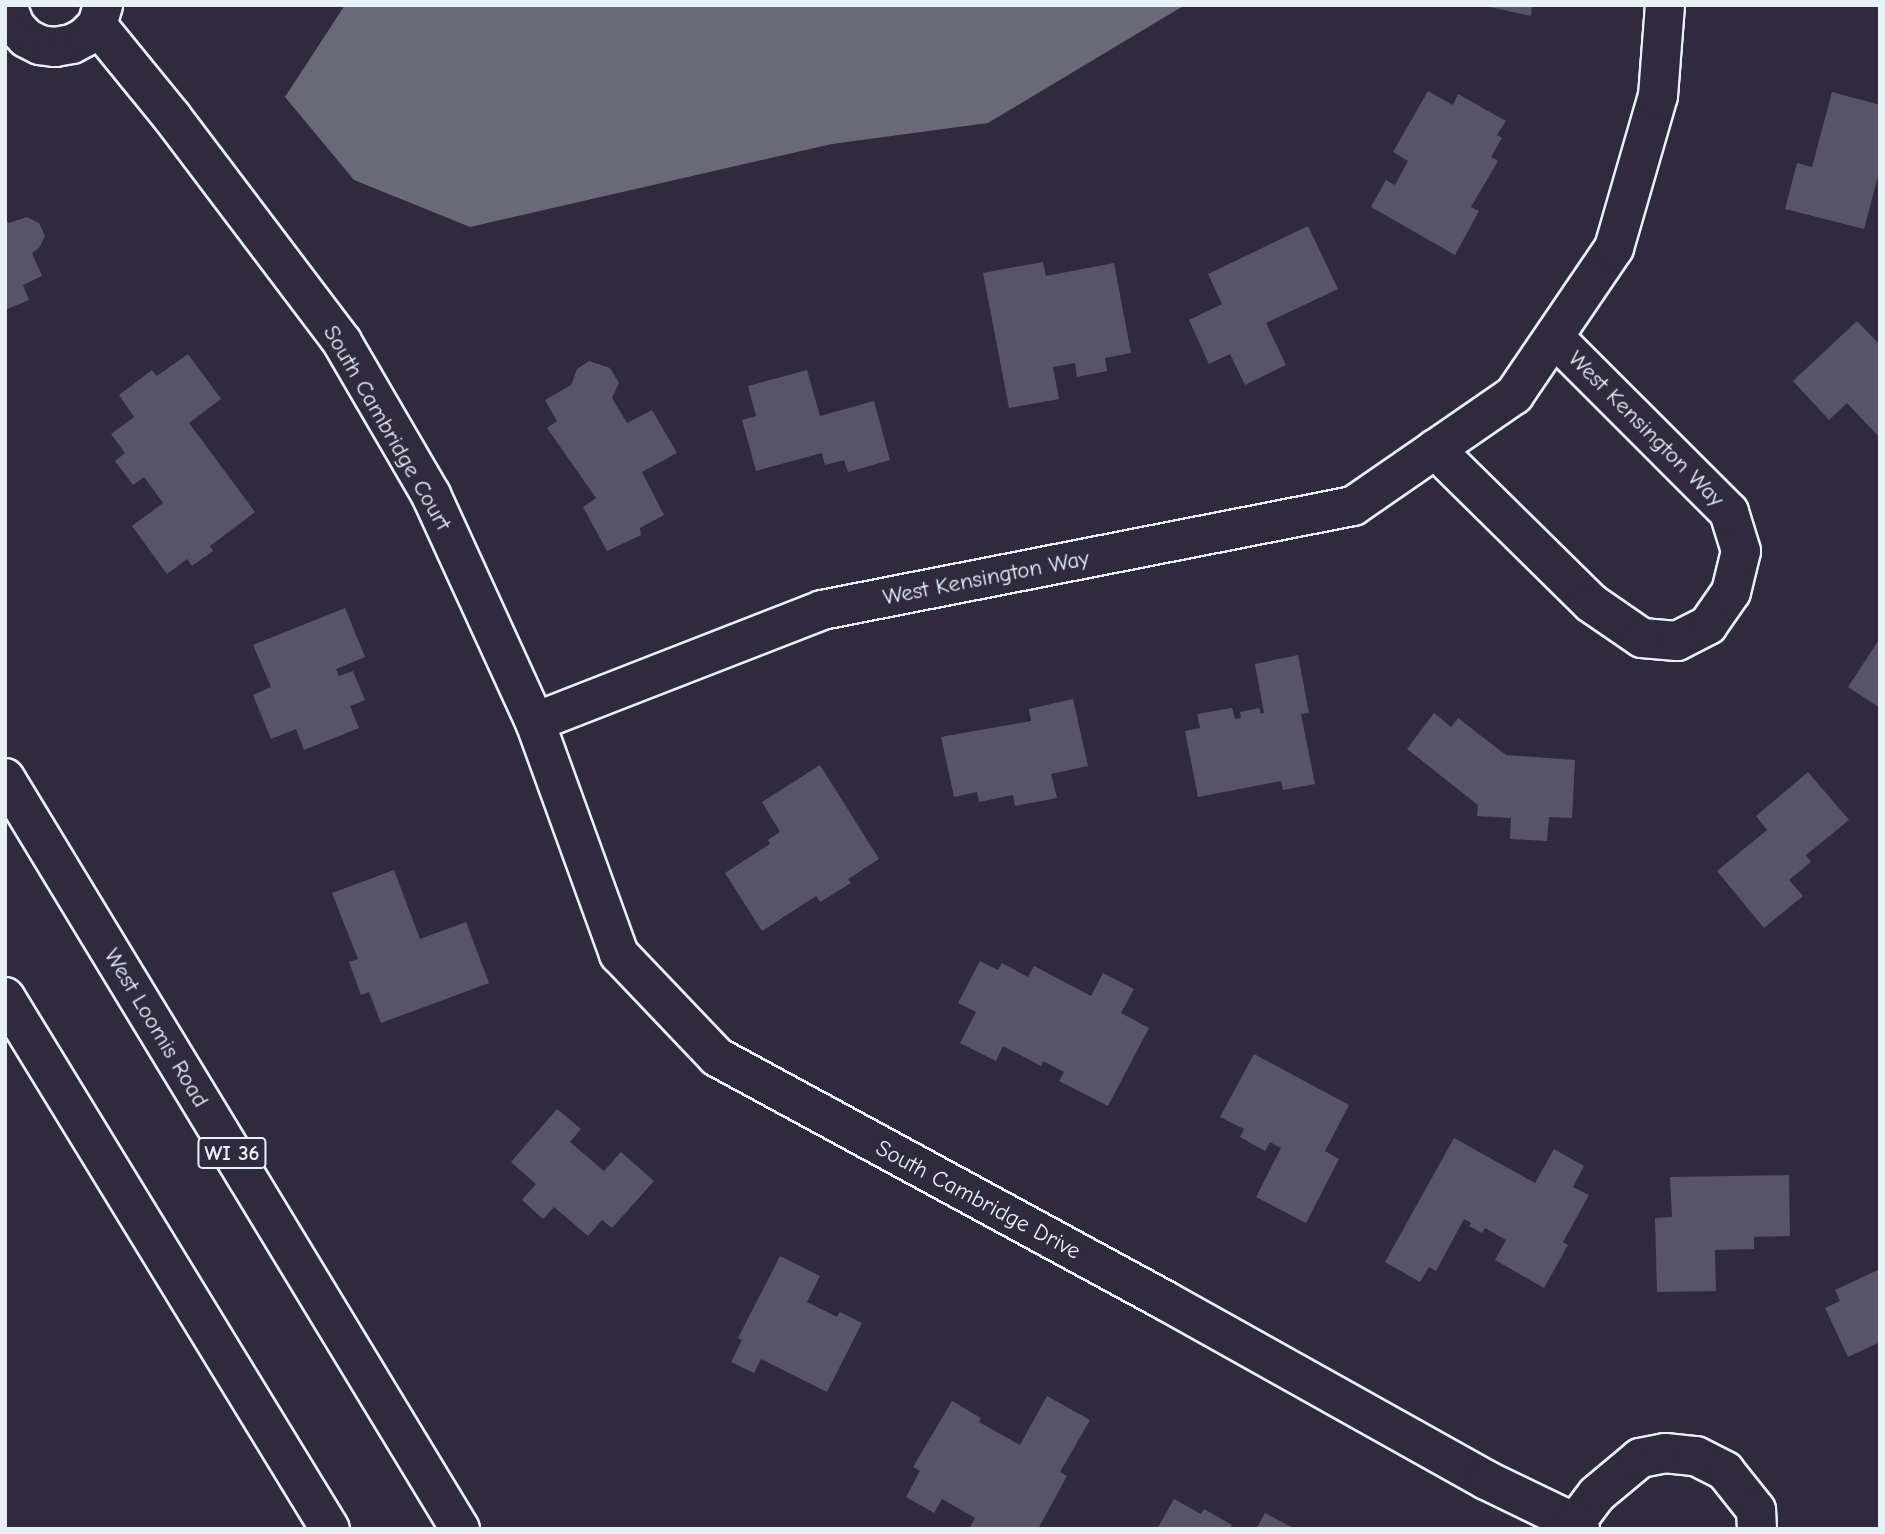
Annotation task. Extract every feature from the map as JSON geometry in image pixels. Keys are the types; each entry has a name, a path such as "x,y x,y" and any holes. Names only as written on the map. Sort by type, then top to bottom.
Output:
{"street":[{"path":"7,5 15,26 26,38 40,45 72,44 85,37 100,15"},
{"name":"West Kensington Way","path":"535,722 822,610 1353,506 1514,395 1614,248 1658,96 1665,5"},
{"name":"South Cambridge Court","path":"100,15 172,117 342,342 430,495 535,722"},
{"name":"West Kensington Way","path":"1435,449 1591,603 1642,638 1677,641 1707,625 1731,592 1741,551 1729,512 1554,337"},
{"name":"South Cambridge Drive","path":"535,722 619,954 717,1057 1177,1307 1486,1480 1577,1526"},
{"name":"West Loomis Road","path":"5,778 460,1529"},
{"path":"5,997 330,1529"},
{"path":"1577,1526 1597,1494 1640,1458 1665,1453 1696,1456 1725,1471 1756,1510 1757,1529"}],"water":[{"path":"345,5 1185,5 988,123 832,144 470,227 354,180 285,97"}],"building":[{"path":"1481,5 1532,5 1531,16"},
{"path":"1428,91 1453,105 1458,94 1506,121 1497,135 1502,138 1491,157 1498,161 1471,207 1479,211 1455,255 1371,207 1386,180 1395,185 1408,161 1393,152"},
{"path":"1832,92 1880,105 1880,169 1864,229 1785,209 1797,163 1812,167"},
{"path":"27,217 39,223 45,236 39,248 32,253 42,276 23,285 29,300 5,310 5,220 9,223"},
{"path":"1308,226 1338,289 1266,323 1286,365 1245,385 1230,354 1209,364 1189,320 1222,304 1208,274"},
{"path":"1043,262 1046,276 1114,263 1131,353 1105,358 1107,371 1077,377 1075,363 1053,367 1059,399 1009,408 983,273"},
{"path":"1857,321 1880,345 1880,438 1847,403 1829,420 1793,381"},
{"path":"188,354 221,399 189,423 255,512 210,546 213,551 192,566 187,559 167,574 132,526 163,503 144,477 133,485 115,461 125,453 111,434 134,417 119,395 152,370 157,376"},
{"path":"589,361 610,368 619,383 612,398 627,423 652,410 677,453 642,472 664,515 640,528 641,535 607,551 583,507 596,498 547,428 557,421 545,400 571,385 577,369"},
{"path":"807,370 820,416 874,401 890,460 848,472 844,460 825,465 822,453 756,471 742,420 756,416 748,386"},
{"path":"345,608 365,657 336,669 339,676 353,671 365,700 350,706 359,728 304,750 296,729 271,739 253,695 271,687 253,645"},
{"path":"1880,638 1880,708 1848,687"},
{"path":"1298,655 1309,713 1301,714 1315,784 1283,790 1281,781 1198,797 1185,731 1200,728 1197,714 1232,708 1235,719 1241,718 1240,712 1259,708 1261,714 1264,713 1255,664"},
{"path":"1073,699 1088,766 1051,774 1057,798 1015,806 1013,795 979,802 977,792 954,797 941,737 1031,721 1029,709"},
{"path":"1434,713 1451,727 1458,718 1506,755 1575,760 1572,818 1549,817 1547,841 1510,839 1511,818 1477,816 1478,805 1407,749"},
{"path":"820,765 879,859 848,879 851,883 820,902 816,896 762,931 725,873 770,844 768,840 780,832 762,802"},
{"path":"1808,772 1849,820 1806,855 1811,862 1789,880 1803,896 1764,928 1717,871 1767,830 1756,816"},
{"path":"394,870 420,939 466,922 489,983 381,1023 369,992 361,995 349,962 358,959 332,893"},
{"path":"980,961 998,970 1002,963 1028,977 1034,966 1091,996 1103,973 1134,989 1121,1013 1149,1028 1108,1106 1059,1081 1064,1072 1043,1061 1041,1066 1003,1046 996,1061 960,1043 976,1012 958,1003"},
{"path":"1254,1054 1349,1105 1325,1151 1339,1159 1306,1223 1256,1197 1281,1148 1270,1142 1265,1151 1240,1137 1244,1129 1220,1117"},
{"path":"557,1109 581,1129 570,1142 604,1171 621,1152 654,1181 612,1228 602,1220 588,1236 554,1207 543,1219 522,1200 536,1184 511,1162"},
{"path":"1454,1138 1535,1183 1554,1149 1584,1166 1573,1187 1589,1195 1563,1242 1568,1245 1544,1288 1495,1260 1506,1240 1485,1228 1482,1233 1469,1226 1471,1223 1464,1219 1436,1271 1429,1267 1420,1282 1385,1262"},
{"path":"1789,1175 1790,1236 1754,1237 1754,1249 1715,1250 1716,1291 1657,1292 1655,1218 1672,1217 1670,1177"},
{"path":"780,1256 820,1276 807,1302 837,1317 840,1312 862,1323 827,1392 761,1359 754,1373 731,1362 742,1340 738,1338"},
{"path":"1880,1269 1880,1342 1848,1357 1825,1308 1840,1301 1835,1290"},
{"path":"1047,1396 1090,1420 1060,1472 1067,1476 1038,1529 969,1529 975,1518 942,1499 934,1513 906,1497 920,1471 913,1467 952,1401 981,1418 979,1422 1020,1445"},
{"path":"1174,1499 1201,1514 1204,1509 1232,1525 1230,1529 1157,1529"},
{"path":"1265,1513 1295,1529 1256,1529"}]}
